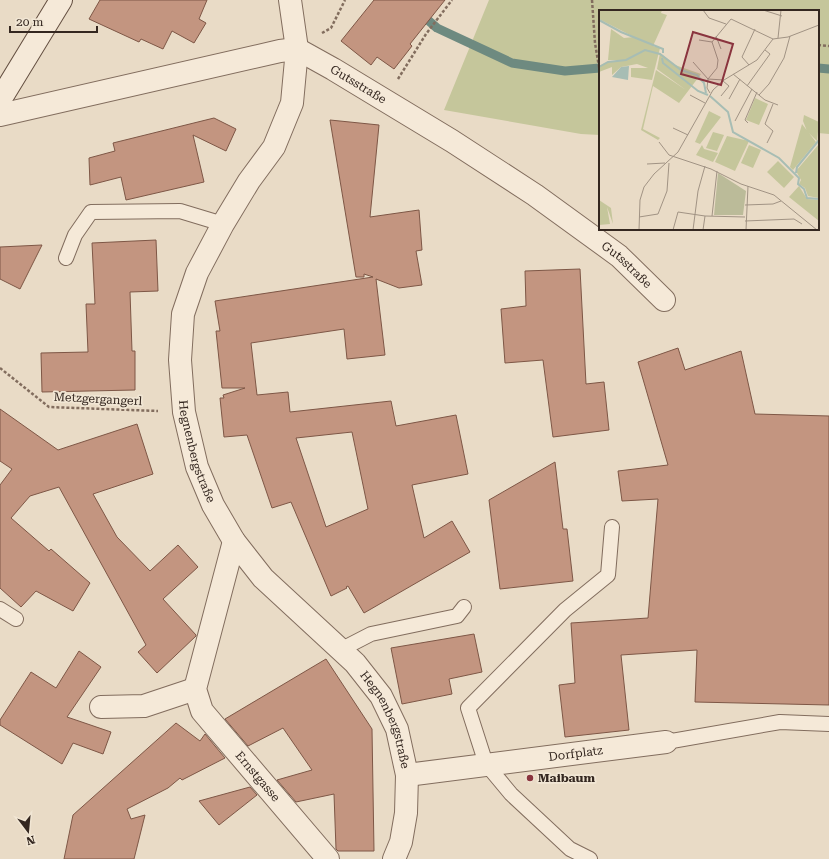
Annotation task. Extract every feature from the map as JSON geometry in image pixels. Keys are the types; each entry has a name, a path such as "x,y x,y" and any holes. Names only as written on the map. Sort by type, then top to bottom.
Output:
{"street":[{"path":"2,93 62,0"},
{"name":"Hegnenbergstraße","path":"290,0 297,49 292,103 274,147 250,181 223,224 197,273 183,314 180,360 184,412 197,467 213,505 234,541 263,578 355,663 381,696 397,729 407,775 406,813 400,842 394,859"},
{"path":"0,115 272,52 297,49"},
{"name":"Gutsstraße","path":"297,49 452,141 535,195 620,256 664,300"},
{"path":"101,707 144,706 195,689 234,541"},
{"name":"Ernstgasse","path":"195,689 202,710 328,859"},
{"name":"Dorfplatz","path":"407,775 666,742"}],"lane":[{"path":"66,258 75,235 91,212 180,211 223,224"},
{"path":"590,859 570,849 511,794 486,764 468,708 565,610 608,575 612,527"},
{"path":"340,650 371,634 457,616 464,607"},
{"path":"0,609 16,619"},
{"path":"666,742 780,722 829,724"}],"path":[{"path":"297,49 331,28 341,11 345,0"},
{"path":"386,101 426,34 452,0"},
{"path":"592,0 595,43 599,66"},
{"path":"595,43 599,42"},
{"path":"819,45 829,46"},
{"name":"Metzgergangerl","path":"0,368 49,407 184,412"}],"green space":[{"path":"489,0 829,0 829,134 819,133 819,10 599,10 599,135 581,134 444,110"}],"building":[{"path":"100,0 207,0 199,19 206,23 194,43 172,31 163,49 141,39 139,42 89,19"},
{"path":"374,0 445,0 410,44 412,46 394,69 377,57 371,65 341,41"},
{"path":"214,118 236,129 226,151 193,135 204,182 126,200 121,177 90,185 89,158 115,151 113,143"},
{"path":"330,120 379,125 370,217 419,210 422,250 416,251 422,285 399,288 376,279 385,355 347,359 344,329 251,343 257,395 288,392 290,412 391,401 396,426 456,415 468,474 412,485 424,538 452,521 470,552 364,613 348,586 346,587 347,588 331,596 291,502 272,508 247,435 224,437 220,398 224,398 223,395 245,388 222,388 216,331 220,331 215,301 373,277 364,274 364,277 356,277","holes":["352,432 368,509 326,527 296,438"]},
{"path":"156,240 158,291 130,292 132,351 135,351 135,390 42,392 41,353 88,352 86,304 95,304 92,243"},
{"path":"42,245 20,289 0,279 0,247"},
{"path":"580,269 586,384 604,382 609,430 553,437 543,360 505,363 501,309 526,306 525,271"},
{"path":"678,348 685,370 741,351 755,414 829,416 829,705 695,702 697,650 621,655 629,730 565,737 559,685 575,683 571,623 648,618 658,499 622,501 618,471 668,465 638,362"},
{"path":"0,409 58,450 137,424 153,474 93,494 117,537 150,571 178,545 198,567 163,599 196,636 157,673 138,652 146,645 59,487 30,496 11,518 49,551 51,549 90,583 73,611 36,591 21,607 0,588 0,485 12,469 0,461"},
{"path":"555,462 563,529 567,529 573,581 500,589 489,500"},
{"path":"474,634 482,672 449,679 452,694 402,704 391,648"},
{"path":"79,651 101,667 67,717 111,732 103,754 73,743 62,764 0,725 0,720 31,672 56,688"},
{"path":"326,659 372,729 374,851 338,851 336,849 334,794 296,802 277,780 312,770 283,728 248,746 225,719"},
{"path":"176,723 200,741 205,734 225,758 182,780 180,778 168,788 127,809 131,819 145,815 134,859 64,859 73,815"},
{"path":"250,787 257,795 219,825 199,801"}],"waterway":[{"path":"405,0 437,28 512,63 565,71 599,68"},
{"path":"819,68 829,69"}],"place":[{"name":"Maibaum","path":"530,778"}]}
